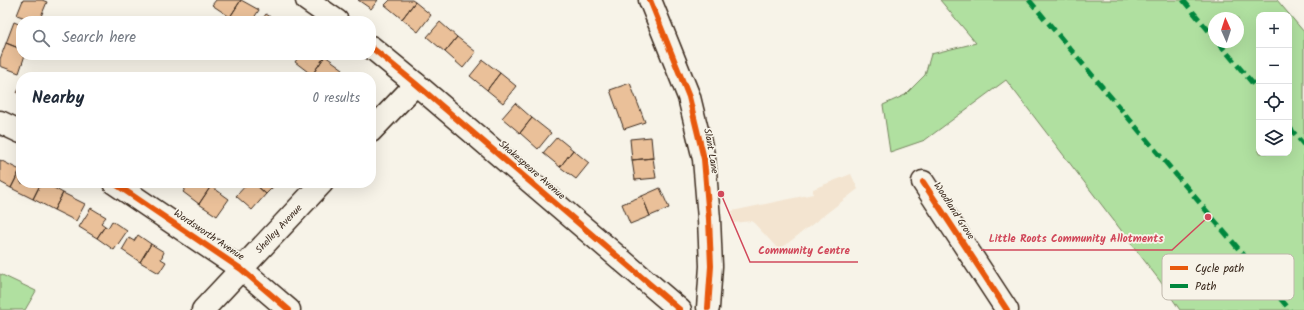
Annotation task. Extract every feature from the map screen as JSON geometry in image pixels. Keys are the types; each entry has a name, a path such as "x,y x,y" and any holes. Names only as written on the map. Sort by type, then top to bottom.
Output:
{"street":[{"path":"307,0 330,16"},
{"name":"Slant Lane","path":"650,0 689,97 704,159 711,266 705,309"},
{"name":"Shakespeare Avenue","path":"376,51 680,310"},
{"path":"376,126 416,84"},
{"path":"0,122 16,130"},
{"name":"Woodland Grove","path":"923,182 1007,310"},
{"name":"Wordsworth Avenue","path":"121,188 241,269 289,310"},
{"name":"Shelley Avenue","path":"203,310 317,188"}],"shaded area":[{"path":"851,174 858,189 779,250 752,221 732,223 732,211 813,194 813,189"}],"green space":[{"path":"940,0 1277,0 1287,12 1256,12 1256,156 1292,156 1292,18 1304,32 1304,310 1180,310 1173,300 1294,300 1294,254 1162,254 1162,284 1006,80 925,140 890,152 883,105 905,95 925,75 931,54 976,43"},
{"path":"0,274 36,291 25,310 0,310"}],"building":[{"path":"23,0 42,0 47,2 41,16 17,15"},
{"path":"216,0 241,0 231,16 212,5"},
{"path":"241,0 259,10 255,16 231,16"},
{"path":"358,0 378,0 371,9"},
{"path":"390,0 412,0 415,2 402,19 385,5"},
{"path":"415,2 431,15 418,32 402,19"},
{"path":"14,22 16,23 16,47 6,43"},
{"path":"440,22 457,37 445,52 427,37"},
{"path":"457,37 476,52 463,68 445,52"},
{"path":"6,43 16,47 16,60 23,60 19,72 16,72 0,66 0,59"},
{"path":"296,60 322,60 314,72 308,72 295,62"},
{"path":"322,60 331,60 343,69 341,72 314,72"},
{"path":"483,60 500,73 487,90 470,76"},
{"path":"500,73 516,86 503,103 487,90"},
{"path":"630,83 645,122 624,129 610,90"},
{"path":"515,103 532,118 520,133 502,118"},
{"path":"532,118 551,133 538,149 520,133"},
{"path":"557,137 573,150 560,167 543,153"},
{"path":"651,137 653,158 632,160 630,139"},
{"path":"573,150 589,163 576,179 560,167"},
{"path":"653,158 656,178 635,180 632,160"},
{"path":"0,160 16,168 16,178 11,188 0,182"},
{"path":"16,178 16,188 38,188 33,199 11,188"},
{"path":"38,188 54,188 63,193 54,210 33,199"},
{"path":"186,188 210,188 199,204 183,192"},
{"path":"210,188 214,188 229,199 217,216 199,204"},
{"path":"243,188 259,188 266,194 252,210 236,196"},
{"path":"259,188 272,188 266,194"},
{"path":"660,188 669,208 650,216 642,196"},
{"path":"63,193 85,204 76,221 54,210"},
{"path":"642,196 650,216 630,224 622,204"},
{"path":"91,208 106,217 101,223 105,226 97,238 79,227"},
{"path":"112,221 127,231 114,250 97,238 105,226 108,228"},
{"path":"138,235 151,244 140,262 122,250 129,238 134,241"},
{"path":"151,244 164,252 161,259 166,262 159,273 140,262"}],"marked path":[{"path":"1029,0 1243,254"},
{"path":"1183,0 1208,30"},
{"path":"1223,48 1256,87"},
{"path":"1292,131 1304,145"},
{"path":"1282,300 1290,310"}],"cycle path":[{"path":"650,0 689,97 704,159 711,266 708,308"},
{"path":"376,51 680,310"},
{"path":"923,182 1007,310"},
{"path":"121,188 241,269 289,310"}],"place":[{"name":"Community Centre","path":"721,194"},
{"name":"Little Roots Community Allotments","path":"1208,217"}]}
